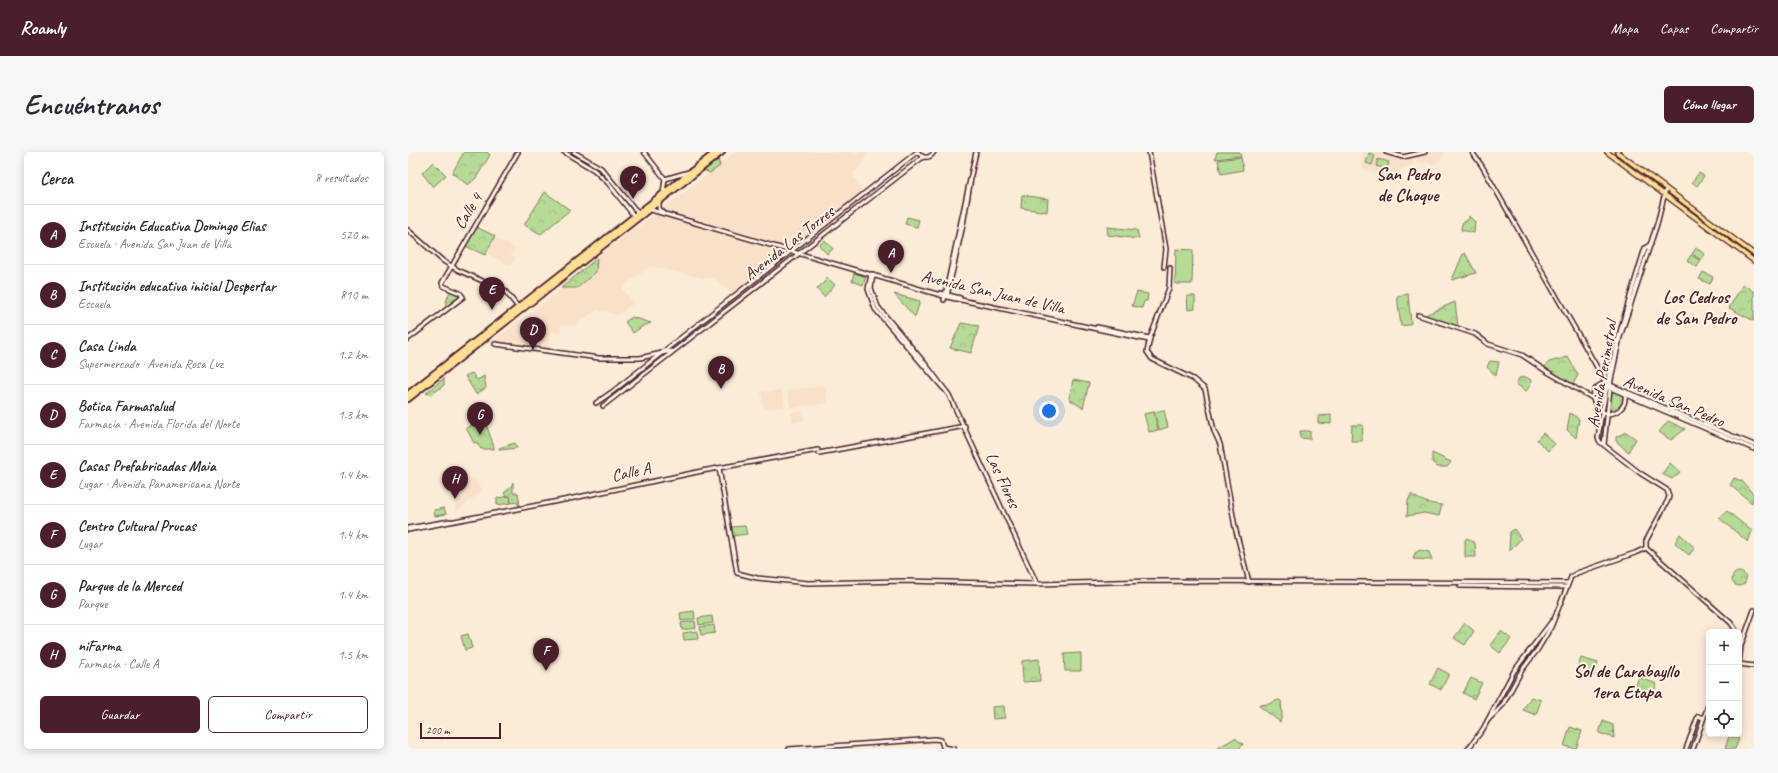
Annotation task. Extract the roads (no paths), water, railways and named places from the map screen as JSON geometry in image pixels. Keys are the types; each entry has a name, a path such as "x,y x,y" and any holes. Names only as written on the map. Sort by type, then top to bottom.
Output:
{"highway":[{"path":"408,394 716,152"},
{"path":"408,399 722,152"}],"main road":[{"path":"1607,152 1754,261"},
{"path":"1617,152 1754,254"}],"street":[{"name":"Calle 4","path":"408,339 463,296 442,284 518,152"},
{"path":"564,152 594,170 608,183 636,215"},
{"path":"574,152 601,168 636,215"},
{"path":"644,152 665,179 663,193"},
{"path":"918,152 923,157"},
{"name":"Avenida Las Torres","path":"596,403 918,152"},
{"name":"Avenida Las Torres","path":"603,406 799,252 923,157 929,157 934,152"},
{"path":"946,296 963,225 976,152"},
{"path":"1149,152 1166,249 1164,267"},
{"path":"1386,152 1403,157 1426,152"},
{"path":"1472,152 1482,166 1608,385 1599,386 1594,391 1586,394"},
{"path":"665,179 692,171"},
{"name":"Avenida Perimetral","path":"1604,444 1600,442 1598,438 1608,385 1625,319 1651,244 1666,189"},
{"name":"Avenida San Juan de Villa","path":"660,200 659,208 662,212 792,250"},
{"name":"Avenida San Juan de Villa","path":"648,209 946,296 1149,339"},
{"path":"408,230 434,255 451,266 505,291 518,307"},
{"name":"Avenida Perimetral","path":"1604,444 1609,372 1622,318 1645,248 1651,244"},
{"path":"1170,268 1169,288 1149,339 1146,352 1154,360 1193,379 1204,389 1214,431 1220,444 1235,527 1249,582"},
{"name":"Las Flores","path":"872,274 868,289 875,309 949,395 965,426 1037,584"},
{"path":"1418,315 1475,334 1488,344 1522,355 1594,400"},
{"path":"495,344 599,358 644,357 672,351"},
{"path":"1601,372 1605,374 1609,372"},
{"name":"Avenida San Pedro","path":"1608,385 1754,449"},
{"path":"1594,391 1595,405 1607,413 1614,413 1622,408 1625,402 1625,393"},
{"name":"Avenida San Pedro","path":"1625,393 1754,445"},
{"name":"Calle A","path":"408,529 568,499 719,468 965,426"},
{"path":"1604,444 1626,463 1669,492 1668,500 1646,541 1646,548 1731,623 1735,629"},
{"path":"719,468 738,574 758,578 808,583 905,581 1037,584 1129,581 1568,585"},
{"path":"1488,720 1502,706 1522,670 1538,649 1551,627 1571,577 1577,573 1646,548"},
{"path":"1460,586 1568,585"},
{"path":"1742,643 1754,610"},
{"path":"1468,749 1483,729 1514,671 1555,616"},
{"path":"1742,664 1754,666"},
{"path":"1693,749 1706,712"},
{"path":"1686,749 1698,716 1704,718"},
{"path":"789,749 935,739 941,740 943,747 954,749"}],"place":[{"name":"Casa Linda","path":"633,199"},
{"name":"Institución Educativa Domingo Elias","path":"891,273"},
{"name":"Casas Prefabricadas Maia","path":"492,310"},
{"name":"Botica Farmasalud","path":"533,350"},
{"name":"Institución educativa inicial Despertar","path":"721,389"},
{"name":"Parque de la Merced","path":"480,435"},
{"name":"niFarma","path":"455,499"},
{"name":"Centro Cultural Prucas","path":"546,671"}],"district":[{"name":"San Pedro de Choque","path":"1408,184"},
{"name":"Los Cedros de San Pedro","path":"1696,307"},
{"name":"Sol de Carabayllo 1era Etapa","path":"1626,681"}]}
